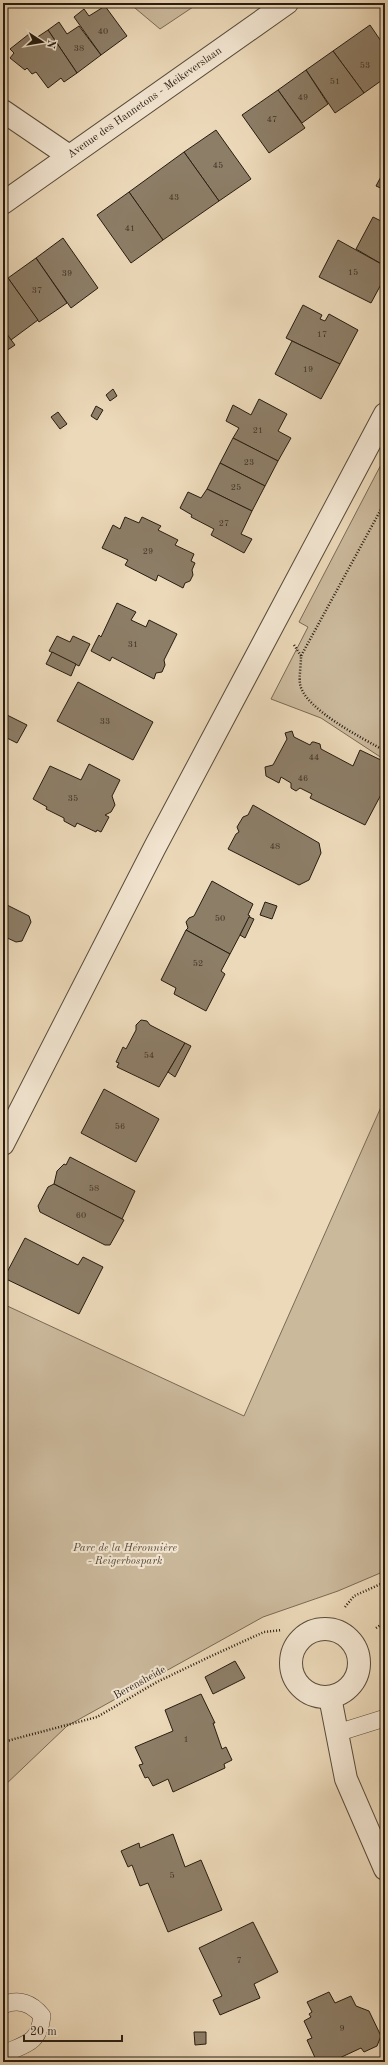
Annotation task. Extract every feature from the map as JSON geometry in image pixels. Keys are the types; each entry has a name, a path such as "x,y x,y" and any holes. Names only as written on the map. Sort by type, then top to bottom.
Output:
{"street":[{"name":"Avenue des Hannetons - Meikeverslaan","path":"3,203 287,3"},
{"path":"3,111 69,156"},
{"path":"3,1144 155,847 385,414"},
{"path":"330,1697 346,1779 385,1869"}],"lane":[{"path":"337,1733 385,1718"},
{"path":"3,2005 17,2001 35,2007 42,2016 41,2027 36,2038 3,2054"}],"path":[{"path":"385,502 301,656 300,684 304,694 323,714 385,751"},
{"path":"293,644 301,656"},
{"path":"345,1607 354,1596 385,1582"},
{"path":"376,1628 385,1622"},
{"name":"Berensheide","path":"3,1742 97,1717 157,1682 205,1659 264,1632 282,1630"}],"green space":[{"path":"129,3 199,3 160,29"},
{"path":"385,457 385,760 321,718 271,699 308,627 299,622"},
{"name":"Parc de la Héronnière - Reigerbospark","path":"385,1098 385,1571 338,1591 263,1617 67,1726 3,1787 3,1304 244,1416"}],"building":[{"path":"105,6 127,36 101,55 74,17 84,9 89,16"},
{"path":"59,22 67,34 79,26 101,55 77,73 48,30"},
{"path":"370,25 385,47 385,78 364,93 333,51"},
{"path":"48,30 77,73 64,82 61,78 48,88 36,72 32,74 27,68 25,70 10,58 14,53 10,49 29,34 33,40"},
{"path":"333,51 364,93 335,113 306,70"},
{"path":"306,70 328,104 302,123 278,90"},
{"path":"278,90 305,128 269,153 242,115"},
{"path":"216,130 251,179 219,201 184,152"},
{"path":"184,152 219,201 163,240 129,192"},
{"path":"385,169 385,190 376,186"},
{"path":"129,192 163,240 131,263 97,215"},
{"path":"373,217 385,223 385,266 356,249"},
{"path":"63,238 98,288 71,308 36,258"},
{"path":"338,240 385,266 385,277 371,303 319,277"},
{"path":"36,258 67,303 39,322 8,278"},
{"path":"8,278 38,320 11,340 3,329 3,282"},
{"path":"303,305 322,315 320,319 325,321 329,314 358,330 340,364 286,338"},
{"path":"3,329 15,345 3,353"},
{"path":"292,341 340,364 321,399 275,374"},
{"path":"113,389 117,396 110,401 106,395"},
{"path":"259,399 287,414 278,431 291,438 278,461 233,438 239,428 226,421 233,405 251,415"},
{"path":"96,406 103,410 97,420 91,416"},
{"path":"58,412 67,424 60,429 51,417"},
{"path":"233,438 278,461 265,486 220,463"},
{"path":"220,463 265,486 252,511 207,489"},
{"path":"207,489 252,511 241,534 252,539 244,553 211,535 214,529 191,517 192,515 180,508 188,492 201,498"},
{"path":"125,517 139,523 142,517 161,526 158,530 178,540 175,545 194,554 191,561 195,563 192,570 193,575 190,581 185,583 183,588 158,575 156,581 125,565 128,560 102,548 113,525 120,529"},
{"path":"117,603 136,612 131,620 146,627 149,620 177,634 164,660 165,665 162,672 156,673 154,679 112,657 110,661 91,651 99,635 101,637"},
{"path":"57,636 70,642 73,636 90,644 79,666 49,651"},
{"path":"52,652 76,664 71,676 46,664"},
{"path":"78,682 153,722 133,760 57,721"},
{"path":"3,713 27,725 17,743 3,736"},
{"path":"292,731 294,737 310,745 312,742 320,744 321,749 353,766 360,750 385,762 385,787 365,825 310,798 312,794 300,788 296,791 291,788 291,783 281,777 279,783 266,776 265,767 273,765 287,739 285,733"},
{"path":"89,764 120,780 112,796 115,805 111,812 105,815 109,817 101,832 97,830 96,832 77,823 75,827 64,821 64,818 46,809 47,807 33,799 50,766 81,780"},
{"path":"253,805 319,843 321,853 309,880 299,885 228,849 236,834 239,832 237,827 243,817 248,815"},
{"path":"212,881 253,904 248,915 250,916 230,954 186,930 188,928 186,922 189,918 194,916"},
{"path":"265,902 277,906 272,919 260,915"},
{"path":"3,903 29,916 31,922 22,941 16,942 3,936"},
{"path":"249,917 254,919 245,938 240,935"},
{"path":"186,930 230,954 221,971 225,974 206,1011 174,994 176,988 161,980"},
{"path":"141,1020 147,1021 150,1025 185,1043 159,1087 117,1067 119,1063 116,1062 123,1047 126,1049 136,1030 136,1025"},
{"path":"185,1043 191,1046 175,1077 168,1072"},
{"path":"104,1089 159,1119 136,1162 81,1133"},
{"path":"70,1157 135,1191 122,1219 54,1184 57,1171 64,1164 66,1165"},
{"path":"54,1184 124,1220 110,1245 105,1245 40,1212 38,1206 48,1187"},
{"path":"25,1238 78,1265 83,1257 103,1267 79,1314 4,1278"},
{"path":"235,1661 245,1678 213,1694 205,1677"},
{"path":"201,1694 215,1723 213,1723 222,1749 226,1747 232,1760 224,1764 225,1768 173,1792 168,1779 153,1786 148,1777 145,1778 139,1765 143,1764 135,1747 173,1731 165,1710"},
{"path":"173,1834 185,1867 201,1860 222,1910 168,1932 148,1883 140,1886 132,1865 128,1867 121,1851 139,1843 140,1848"},
{"path":"253,1922 278,1972 254,1984 260,1998 220,2015 213,2000 222,1996 199,1948"},
{"path":"329,1992 335,2003 351,1996 356,2006 369,2011 381,2036 377,2046 364,2052 361,2048 331,2062 328,2059 317,2062 307,2040 312,2038 304,2021 311,2017 309,2014 312,2012 307,2002"},
{"path":"194,2032 206,2032 206,2044 195,2045"}]}
